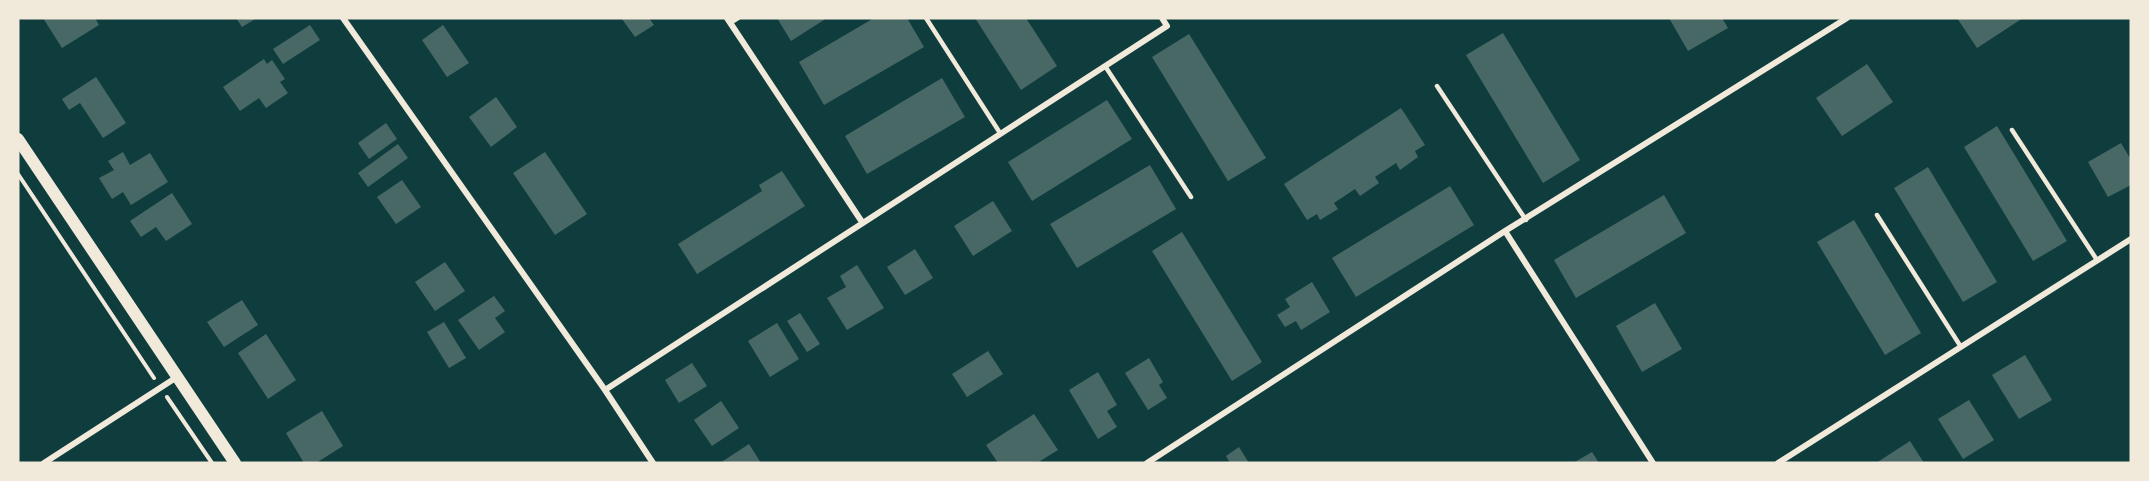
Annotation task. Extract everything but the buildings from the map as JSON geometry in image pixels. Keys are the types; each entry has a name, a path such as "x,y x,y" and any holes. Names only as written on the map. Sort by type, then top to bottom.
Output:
{"main road":[{"path":"18,139 235,463"}],"street":[{"path":"343,18 605,390 653,463"},
{"path":"605,390 1167,26 1162,18"},
{"path":"1147,463 1505,231 1847,18"},
{"path":"729,21 862,222"},
{"path":"1505,231 1653,463"},
{"path":"1778,463 2131,239"},
{"path":"45,463 177,377"}],"lane":[{"path":"729,21 738,18"},
{"path":"926,18 1000,133"},
{"path":"1105,66 1191,197"},
{"path":"1437,86 1526,220"},
{"path":"2012,129 2097,261"},
{"path":"1877,215 1961,347"}],"path":[{"path":"18,174 212,463"}]}
